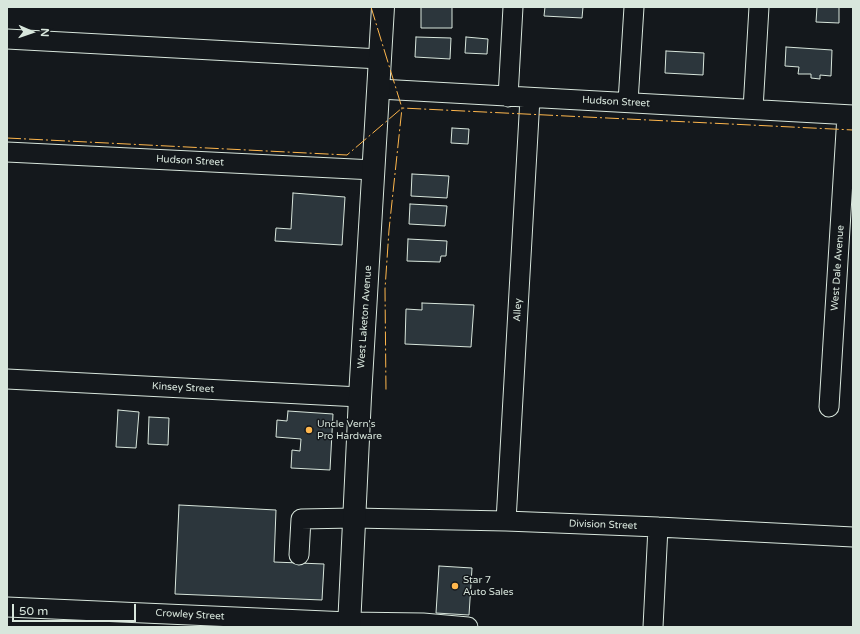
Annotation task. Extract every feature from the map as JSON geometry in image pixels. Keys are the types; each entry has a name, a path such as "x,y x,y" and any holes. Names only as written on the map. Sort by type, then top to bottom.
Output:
{"main road":[{"name":"West Laketon Avenue","path":"349,625 353,518 383,7"}],"street":[{"path":"508,97 514,7"},
{"path":"628,102 634,7"},
{"path":"753,109 758,7"},
{"path":"7,39 380,59"},
{"name":"Hudson Street","path":"379,89 753,109 849,120"},
{"name":"Alley","path":"506,521 530,98"},
{"name":"West Dale Avenue","path":"829,407 849,120"},
{"name":"Hudson Street","path":"7,152 374,170"},
{"name":"Kinsey Street","path":"7,379 360,397"},
{"name":"Division Street","path":"298,555 301,519 353,518 506,521 853,537"},
{"path":"653,627 658,527"},
{"name":"Crowley Street","path":"7,607 349,625 424,623 468,627"}],"building":[{"path":"421,7 452,7 452,28 421,28"},
{"path":"545,7 583,7 582,18 544,16"},
{"path":"817,7 839,7 839,23 816,22"},
{"path":"416,37 451,38 450,59 415,57"},
{"path":"466,37 488,39 487,54 465,53"},
{"path":"786,47 832,50 831,76 820,75 820,79 811,78 811,74 798,74 799,67 785,66"},
{"path":"666,51 704,53 703,75 665,73"},
{"path":"452,128 469,129 468,144 451,143"},
{"path":"412,174 449,176 447,198 411,196"},
{"path":"293,193 345,197 342,245 275,241 276,228 291,229"},
{"path":"410,204 447,206 445,226 409,224"},
{"path":"408,239 447,241 446,256 441,256 440,262 407,261"},
{"path":"422,303 474,305 471,347 405,344 406,309 422,310"},
{"path":"118,410 139,412 136,448 116,447"},
{"path":"288,411 333,414 330,470 291,468 292,450 300,451 301,439 276,437 277,420 287,421"},
{"path":"149,417 169,418 168,445 148,444"},
{"path":"179,505 276,510 274,562 324,564 322,600 175,594"},
{"path":"439,566 472,568 469,615 436,613"}],"power":[{"path":"371,7 402,108 389,230 385,289 386,392"},
{"path":"7,138 347,155 402,108 853,130"}],"place":[{"name":"Uncle Vern's Pro Hardware","path":"309,430"},
{"name":"Star 7 Auto Sales","path":"455,586"}]}
